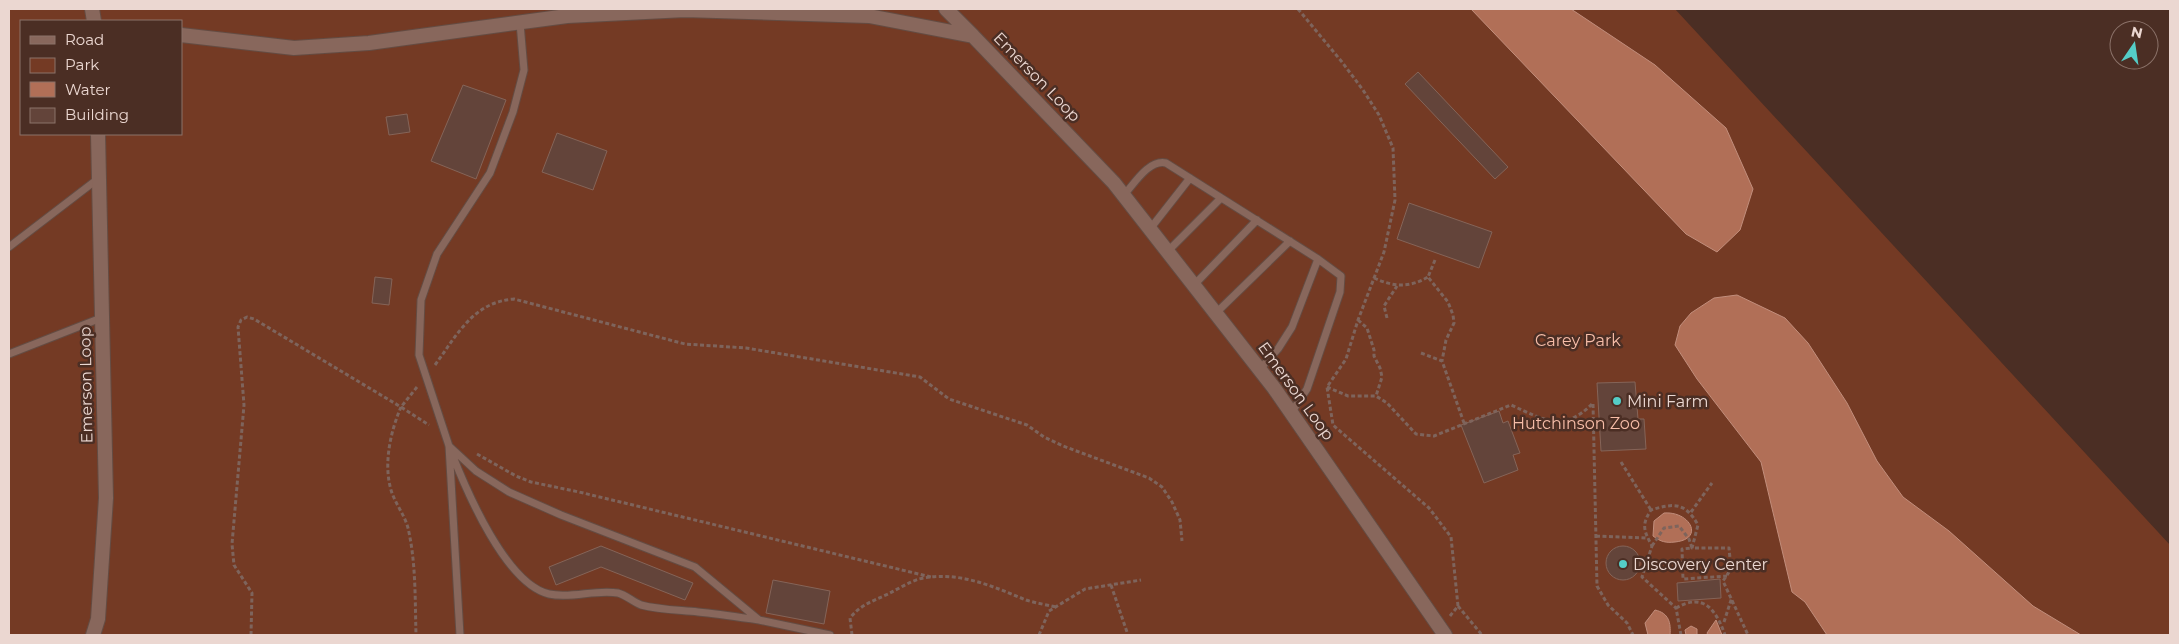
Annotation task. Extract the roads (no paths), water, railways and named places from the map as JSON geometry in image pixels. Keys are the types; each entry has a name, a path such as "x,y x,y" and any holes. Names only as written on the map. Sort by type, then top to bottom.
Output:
{"street":[{"path":"946,9 973,36"},
{"name":"Emerson Loop","path":"182,35 294,48 369,43 567,16 685,10 869,16 973,36 1124,195 1260,369 1442,632"},
{"name":"Emerson Loop","path":"93,635 98,619 106,498 98,135"}],"lane":[{"path":"520,23 524,70 513,112 490,173 437,254 421,300 419,355 463,482 488,530 508,562 528,584 549,594 569,595 601,591 620,594 640,604 670,610 759,620 830,635"},
{"path":"1124,195 1153,164 1160,161 1166,163 1337,271 1341,276 1340,292 1307,389 1291,413"},
{"path":"9,247 99,178"},
{"path":"1150,229 1190,178"},
{"path":"1168,251 1221,198"},
{"path":"1194,285 1257,220"},
{"path":"1216,313 1290,241"},
{"path":"1260,369 1278,349 1292,327 1318,259"},
{"path":"9,354 102,318"},
{"path":"449,446 476,471 509,492 561,515 695,568 759,620"},
{"path":"449,446 460,635"}],"water":[{"path":"1471,9 1571,9 1655,65 1726,128 1753,189 1740,230 1717,252 1686,234"},
{"path":"1737,295 1785,318 1808,343 1847,403 1877,461 1903,497 1949,531 2033,606 2081,635 1827,635 1805,602 1792,592 1761,462 1697,379 1675,345 1680,326 1691,313 1714,298"},
{"path":"1664,513 1681,516 1687,521 1692,531 1690,536 1684,540 1669,542 1661,541 1653,536 1654,521"},
{"path":"1655,610 1663,613 1668,619 1670,635 1648,635 1645,623"},
{"path":"1716,620 1722,635 1708,635 1707,633"},
{"path":"1691,626 1697,629 1697,635 1686,635 1685,630"}],"place":[{"name":"Mini Farm","path":"1617,401"},
{"name":"Discovery Center","path":"1623,564"}],"park label":[{"name":"Carey Park","path":"1578,340"},
{"name":"Hutchinson Zoo","path":"1576,423"}]}
